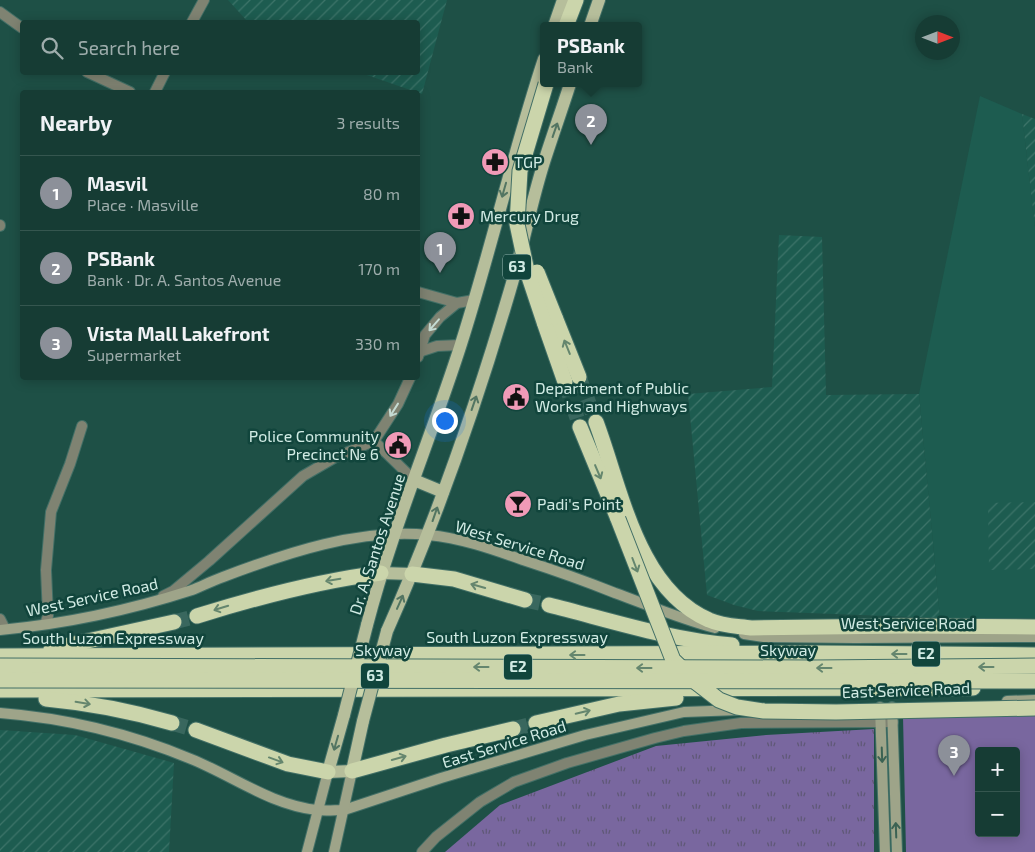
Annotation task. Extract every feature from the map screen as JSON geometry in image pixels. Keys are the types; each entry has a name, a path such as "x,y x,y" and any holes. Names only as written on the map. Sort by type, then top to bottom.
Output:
{"highway":[{"path":"568,22 576,0"},
{"path":"575,22 583,0"},
{"path":"545,87 520,171 517,224 527,271 572,380 534,263 525,217 527,171 554,87"},
{"path":"596,422 621,501 651,568 686,605 709,620 728,626 751,628 1035,627"},
{"path":"580,427 673,660 697,683 720,700 737,707 764,711 836,712 1035,708"},
{"path":"197,616 327,581 381,572"},
{"path":"412,574 454,580 525,600"},
{"path":"549,605 711,643 818,653"},
{"path":"0,654 52,649 174,622"},
{"name":"South Luzon Expressway","path":"0,654 818,653 1035,655"},
{"name":"Skyway","path":"0,666 763,668 1035,666"},
{"name":"Skyway","path":"0,680 1035,681"},
{"name":"E2","path":"0,692 1035,688"},
{"path":"536,723 618,704 749,689"},
{"path":"0,692 79,702 138,713 172,723"},
{"path":"352,771 513,729"},
{"path":"196,730 288,764 328,772"}],"main road":[{"path":"555,22 563,0"},
{"path":"591,22 599,0"},
{"name":"Dr. A. Santos Avenue","path":"307,852 381,572 460,345 523,123 540,71"},
{"name":"63","path":"344,810 363,722 387,631 427,535 498,333 512,287 544,160 569,87"},
{"path":"414,480 443,492"},
{"name":"West Service Road","path":"2,629 89,617 194,589 222,577 300,551 343,541 393,534 427,535 468,542 588,582 694,623 726,631 764,637 1035,637"},
{"path":"381,572 412,574"},
{"name":"East Service Road","path":"0,713 50,719 122,734 193,760 286,803 317,810 344,810 538,749 614,728 684,712 1035,700"},
{"path":"880,706 886,852"},
{"path":"892,706 897,852"},
{"path":"852,707 881,722"},
{"path":"328,772 352,771"},
{"path":"334,852 344,810"}],"street":[{"path":"193,20 204,0"},
{"path":"0,12 20,27"},
{"path":"93,75 126,90"},
{"path":"156,90 164,75"},
{"path":"420,293 457,303 474,300"},
{"path":"420,349 425,335 457,303"},
{"path":"420,354 437,346 460,345"},
{"path":"155,600 173,591 209,561 303,476 334,458 374,441 398,404 409,380"},
{"path":"45,624 48,616 46,570 51,512 70,464 82,426"},
{"path":"374,441 414,480"},
{"path":"0,619 2,629"},
{"path":"422,852 436,837 466,812 514,782 567,763 655,738 684,731 741,723 892,722"}],"shaded area":[{"path":"228,0 447,0 422,94 420,90 410,90 367,75 420,75 420,20 246,20"},
{"path":"980,96 1022,114 1035,228 1035,618 940,618 919,394"},
{"path":"1022,114 1035,119 1035,228"},
{"path":"779,235 822,237 826,395 919,394 940,618 758,611 707,595 688,394 772,387"},
{"path":"1035,502 1035,569 989,570 988,503"},
{"path":"0,730 75,735 174,763 169,852 0,852"}],"green space":[{"path":"903,716 1035,716 1035,852 906,852"},
{"path":"874,729 874,852 445,852 500,805 656,746 766,735"}],"tunnel":[{"path":"579,377 596,422"},
{"path":"565,382 580,427"},
{"path":"525,600 549,605"},
{"path":"174,622 197,616"},
{"path":"172,723 196,730"},
{"path":"513,729 536,723"}],"place":[{"name":"PSBank","path":"591,145"},
{"name":"TGP","path":"495,162"},
{"name":"Mercury Drug","path":"461,216"},
{"name":"Masvil","path":"440,273"},
{"name":"Department of Public Works and Highways","path":"516,397"},
{"name":"Police Community Precinct № 6","path":"398,445"},
{"name":"Padi's Point","path":"518,504"},
{"name":"Vista Mall Lakefront","path":"954,776"}]}
